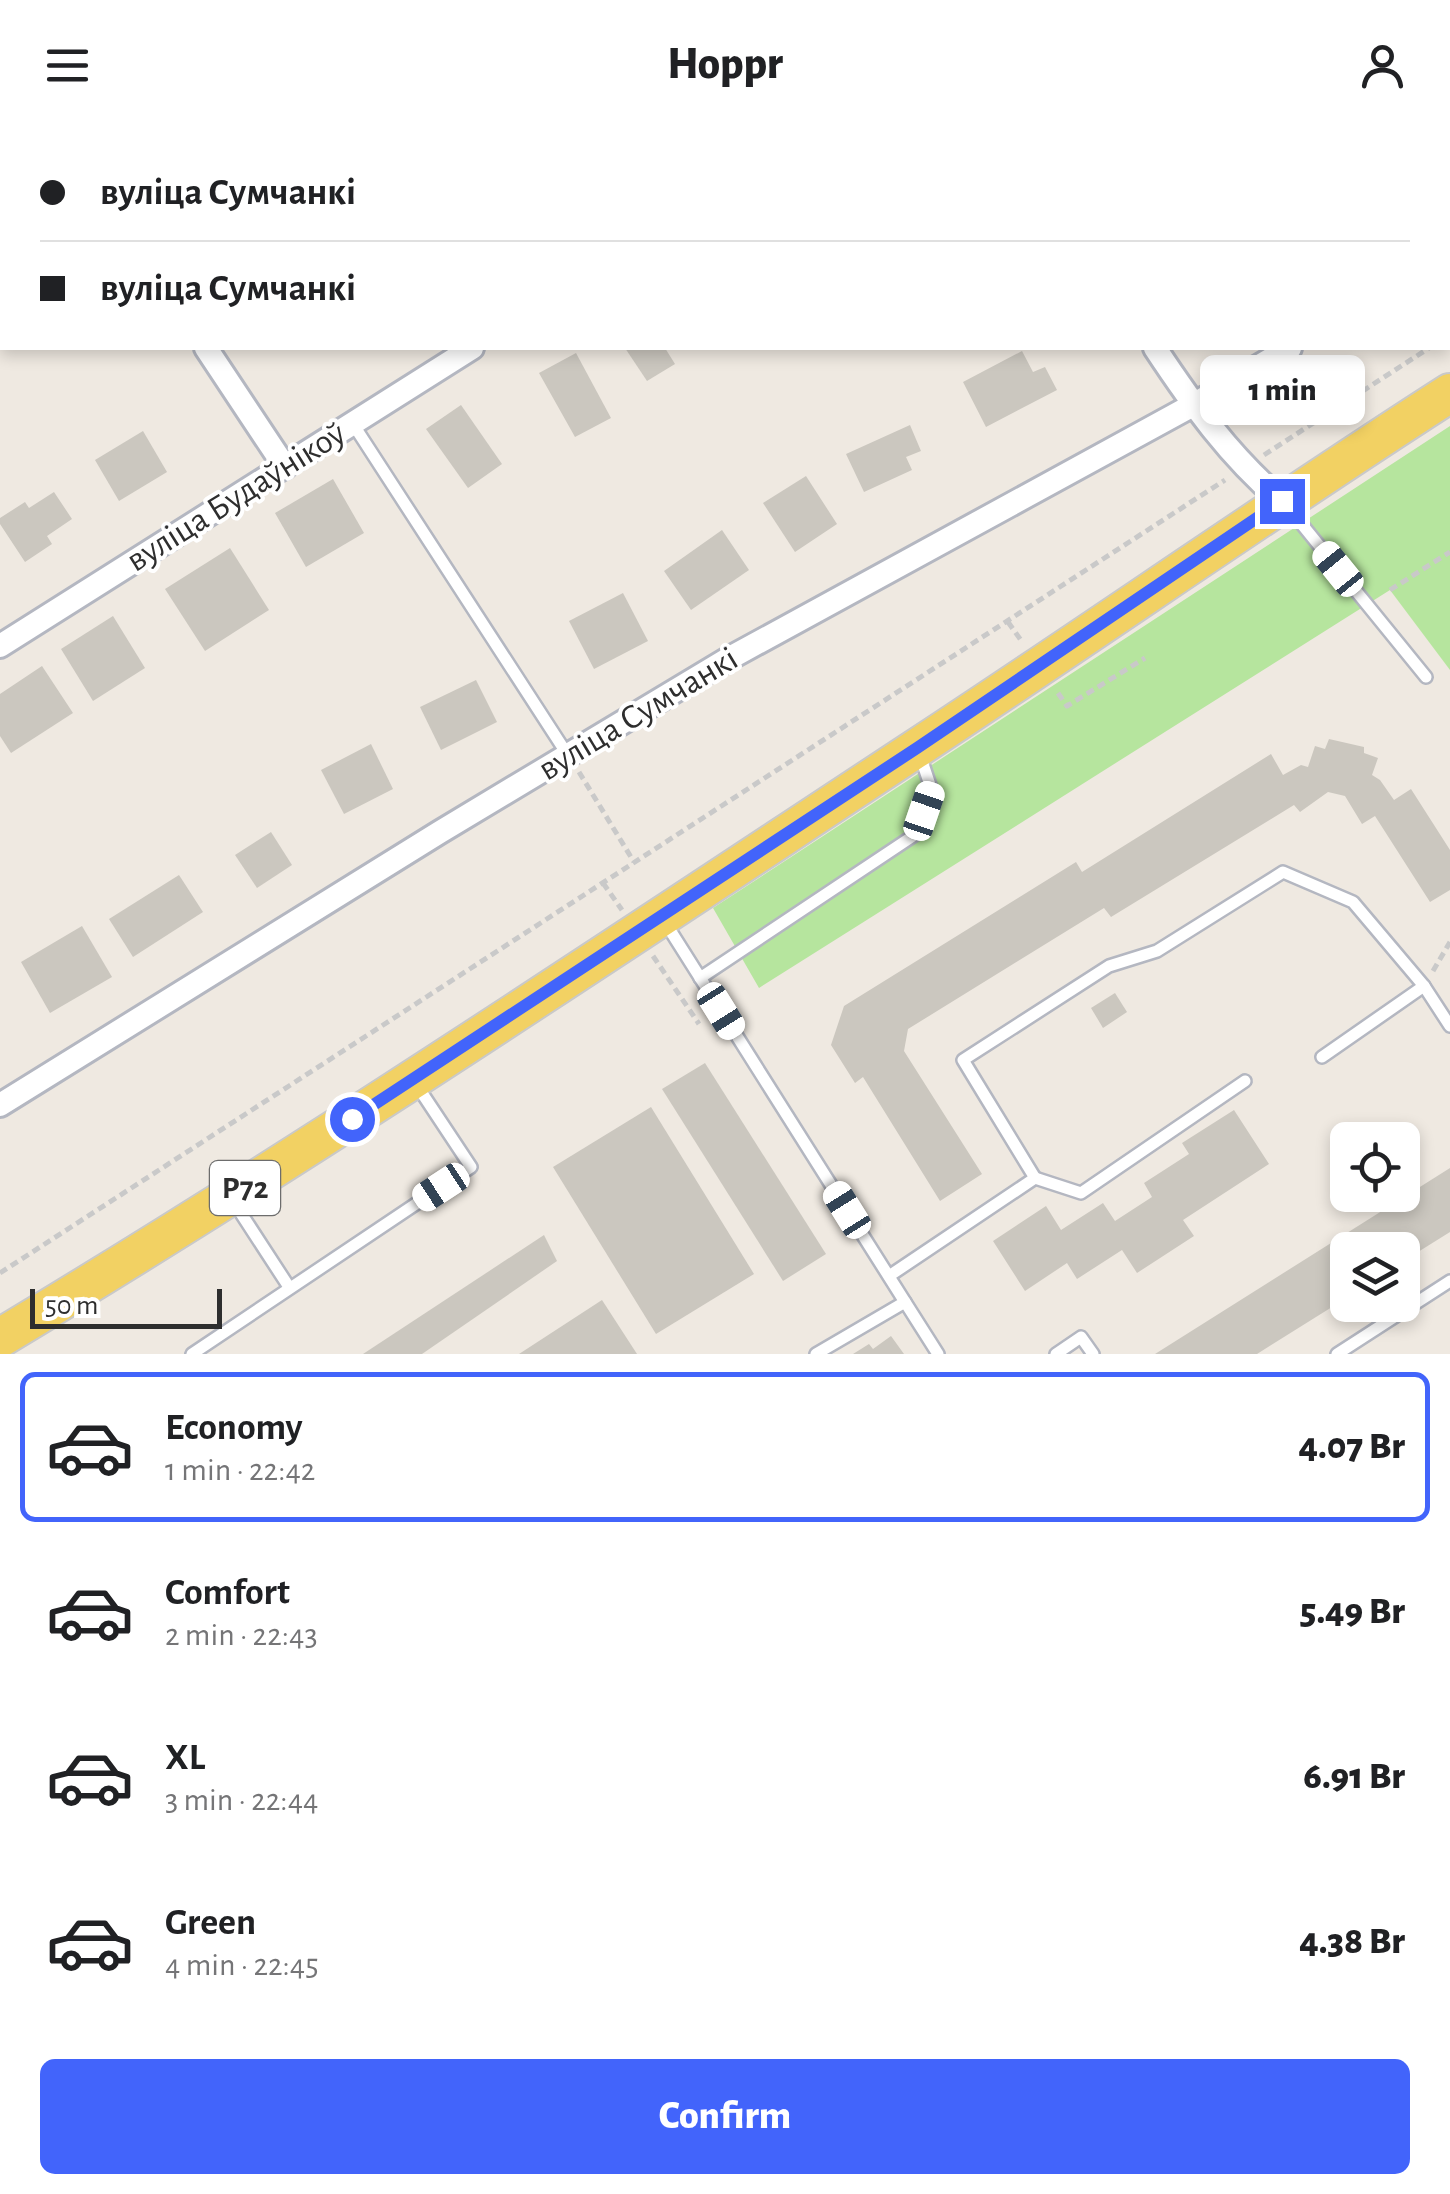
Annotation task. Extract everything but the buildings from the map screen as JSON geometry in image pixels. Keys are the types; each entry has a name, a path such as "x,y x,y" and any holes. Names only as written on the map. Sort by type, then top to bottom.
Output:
{"main road":[{"name":"Р72","path":"3,1340 414,1079 1450,393"}],"street":[{"path":"207,350 285,466"},
{"name":"вуліца Будаўнікоў","path":"0,646 469,350"},
{"path":"1155,350 1244,468 1282,501"},
{"name":"вуліца Сумчанкі","path":"0,1105 728,658 1287,350"}],"lane":[{"path":"353,424 569,757"},
{"path":"1282,501 1426,677"},
{"path":"700,978 916,834 931,788 917,748"},
{"path":"1245,1081 1081,1193 1035,1178 963,1060 1109,966 1157,951 1283,872 1353,902 1424,986 1450,1026"},
{"path":"661,915 938,1354"},
{"path":"1322,1056 1424,986"},
{"path":"192,1354 471,1167 414,1079"},
{"path":"889,1276 1035,1178"},
{"path":"230,1197 288,1287"},
{"path":"1337,1354 1450,1281"},
{"path":"816,1354 905,1302"},
{"path":"1056,1354 1081,1337 1093,1354"}],"path":[{"path":"0,1274 1426,350"},
{"path":"1390,590 1450,552"},
{"path":"569,757 634,862"},
{"path":"1424,986 1450,942"}],"green space":[{"path":"1450,426 1450,670 1390,590 759,988 713,908"}],"route":[{"path":"352,1119 917,748 1282,501"}]}
